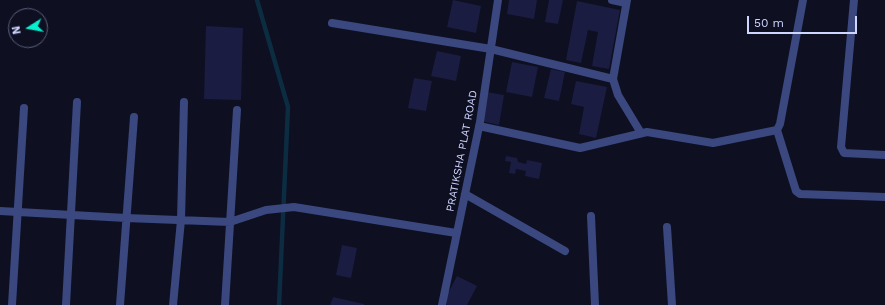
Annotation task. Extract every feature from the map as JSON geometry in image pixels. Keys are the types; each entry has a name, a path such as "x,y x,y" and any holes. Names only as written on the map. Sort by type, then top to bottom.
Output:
{"street":[{"name":"PRATIKSHA PLAT ROAD","path":"442,305 479,126 498,0"},
{"path":"612,0 627,2 613,79 618,95 641,133"},
{"path":"479,126 580,148 641,133 653,132 713,143 776,130 780,124 803,0"},
{"path":"854,0 841,147 844,154 885,155"},
{"path":"332,23 491,49 613,79"},
{"path":"66,305 77,102"},
{"path":"173,305 180,220 184,102"},
{"path":"12,305 19,212 24,108"},
{"path":"225,305 237,110"},
{"path":"120,305 134,117"},
{"path":"776,130 796,191 800,194 885,197"},
{"path":"465,194 565,251"},
{"path":"0,211 230,222 266,210 294,207 456,233"},
{"path":"591,216 595,305"},
{"path":"667,227 672,305"}],"building":[{"path":"453,0 481,6 476,33 447,27"},
{"path":"509,0 537,0 534,19 507,14"},
{"path":"549,0 563,0 558,24 545,22"},
{"path":"577,1 620,10 609,69 592,66 598,32 588,30 581,63 566,60"},
{"path":"206,26 243,28 241,100 204,99"},
{"path":"437,51 461,56 456,81 431,76"},
{"path":"512,62 538,67 532,97 506,92"},
{"path":"551,69 565,72 559,101 544,98"},
{"path":"414,78 432,81 426,111 408,108"},
{"path":"576,81 607,87 596,138 579,134 584,107 571,104"},
{"path":"486,92 504,95 499,125 481,121"},
{"path":"506,156 517,158 518,162 526,164 527,160 542,163 539,179 525,176 526,171 516,169 515,174 509,173 511,162 505,161"},
{"path":"342,245 357,248 351,278 336,275"},
{"path":"457,276 477,286 467,305 447,305 446,297"},
{"path":"333,297 364,304 364,305 330,305"}],"waterway":[{"path":"257,0 288,107 279,305"}]}
